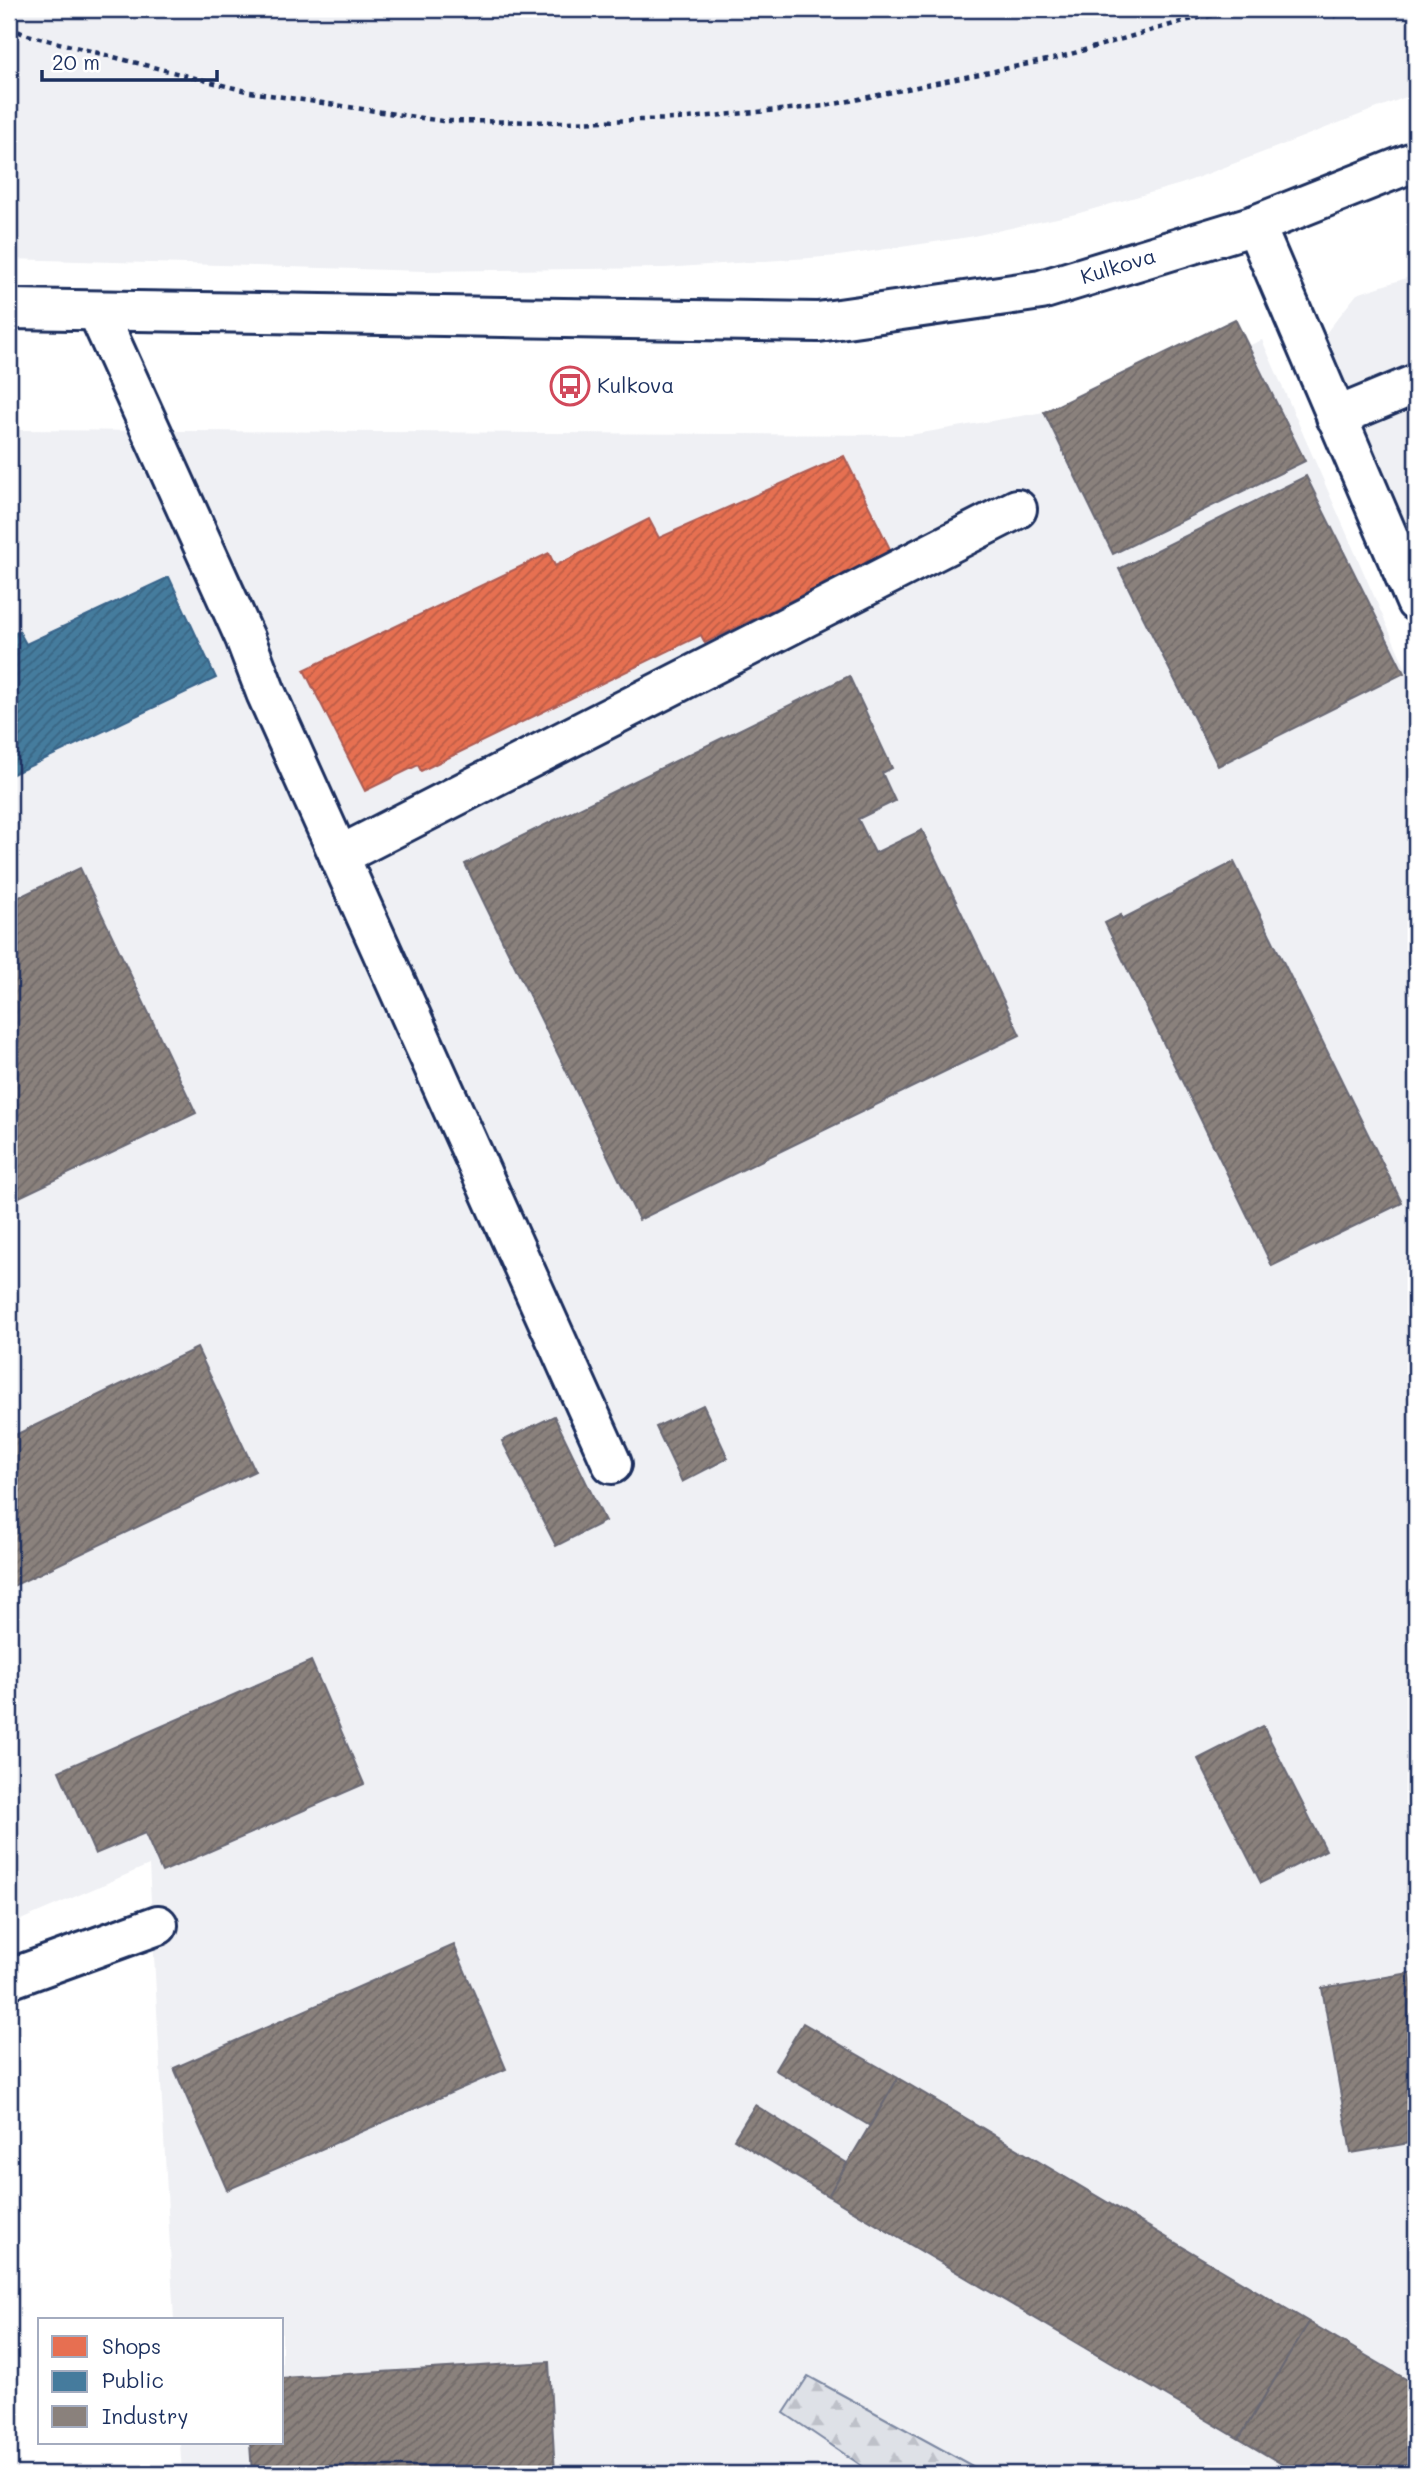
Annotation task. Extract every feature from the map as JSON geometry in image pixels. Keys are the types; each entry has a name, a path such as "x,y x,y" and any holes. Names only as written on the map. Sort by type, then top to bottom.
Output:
{"street":[{"name":"Kulkova","path":"9,309 818,322 1041,290 1255,225 1416,162"},
{"path":"1255,225 1336,417 1409,562 1416,603"},
{"path":"97,310 612,1464"},
{"path":"1336,417 1416,384"},
{"path":"339,856 1017,509"},
{"path":"9,1979 158,1925"}],"path":[{"path":"9,27 24,34 141,65 262,94 442,121 566,122 677,119 825,106 1057,58 1184,21 1245,9"},
{"path":"1328,9 1333,17 1348,9"}],"shaded area":[{"path":"9,9 1416,9 1416,93 1181,184 1076,214 969,237 839,256 664,268 424,271 9,259"},
{"path":"1416,275 1416,557 1322,338 1357,294"},
{"path":"1235,319 1248,346 1262,340 1416,692 1416,2474 182,2474 180,2444 284,2444 284,2318 174,2318 149,1865 9,1925 9,430 910,435 1044,412"}],"green space":[{"path":"808,2376 987,2474 874,2474 784,2413"}],"building: Shops":[{"path":"844,456 891,551 705,643 701,635 421,771 418,765 365,791 304,670 549,553 555,566 649,519 659,538"}],"building: Public":[{"path":"169,577 216,678 9,776 9,636 19,631 26,644"}],"building: Industry":[{"path":"1235,319 1305,461 1113,554 1044,412"},
{"path":"1306,476 1404,673 1218,766 1119,569"},
{"path":"849,676 892,768 882,773 895,801 858,819 875,853 922,830 1020,1035 639,1220 465,864"},
{"path":"1234,862 1402,1203 1272,1266 1105,923 1121,915 1122,919"},
{"path":"80,868 196,1113 9,1202 9,902"},
{"path":"197,1348 255,1471 9,1588 9,1438"},
{"path":"703,1405 728,1458 682,1482 656,1427"},
{"path":"554,1416 605,1521 556,1546 502,1441"},
{"path":"311,1661 364,1784 162,1872 145,1833 95,1854 59,1771"},
{"path":"1263,1726 1326,1850 1261,1883 1198,1759"},
{"path":"454,1945 506,2069 227,2190 174,2068"},
{"path":"1410,1973 1416,2010 1416,2142 1351,2153 1322,1988"},
{"path":"803,2023 898,2078 870,2126 775,2070"},
{"path":"898,2078 1309,2322 1239,2439 828,2196"},
{"path":"755,2105 847,2163 828,2196 734,2139"},
{"path":"1309,2322 1416,2385 1416,2462 1409,2474 1299,2474 1239,2439"},
{"path":"549,2362 555,2474 252,2474 250,2444 284,2444 284,2378"}],"place":[{"name":"Kulkova","path":"570,386"}]}
